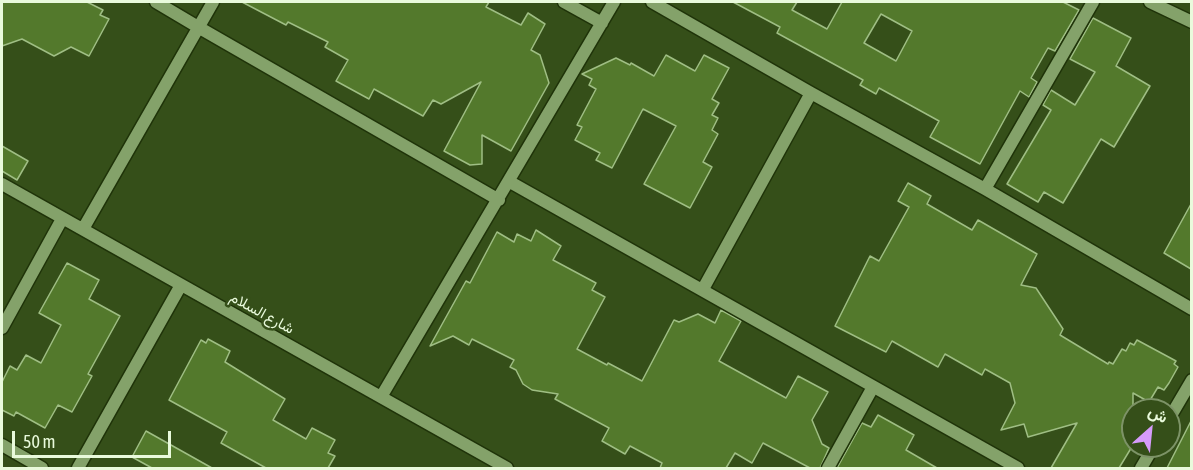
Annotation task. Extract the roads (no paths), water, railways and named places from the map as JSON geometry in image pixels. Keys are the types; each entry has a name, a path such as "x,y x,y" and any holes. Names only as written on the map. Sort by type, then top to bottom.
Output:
{"street":[{"path":"156,2 499,200"},
{"path":"83,229 213,2"},
{"path":"564,2 602,23"},
{"path":"381,397 510,182 614,2"},
{"path":"652,2 985,189 1191,309"},
{"path":"985,189 1093,2"},
{"path":"1150,2 1191,22"},
{"path":"703,289 811,93"},
{"path":"510,182 1018,468"},
{"name":"شارع السلام","path":"2,184 507,468"},
{"path":"2,328 62,219"},
{"path":"78,468 182,285"},
{"path":"1181,398 1191,380"},
{"path":"828,468 873,387"},
{"path":"2,445 42,468"}]}
